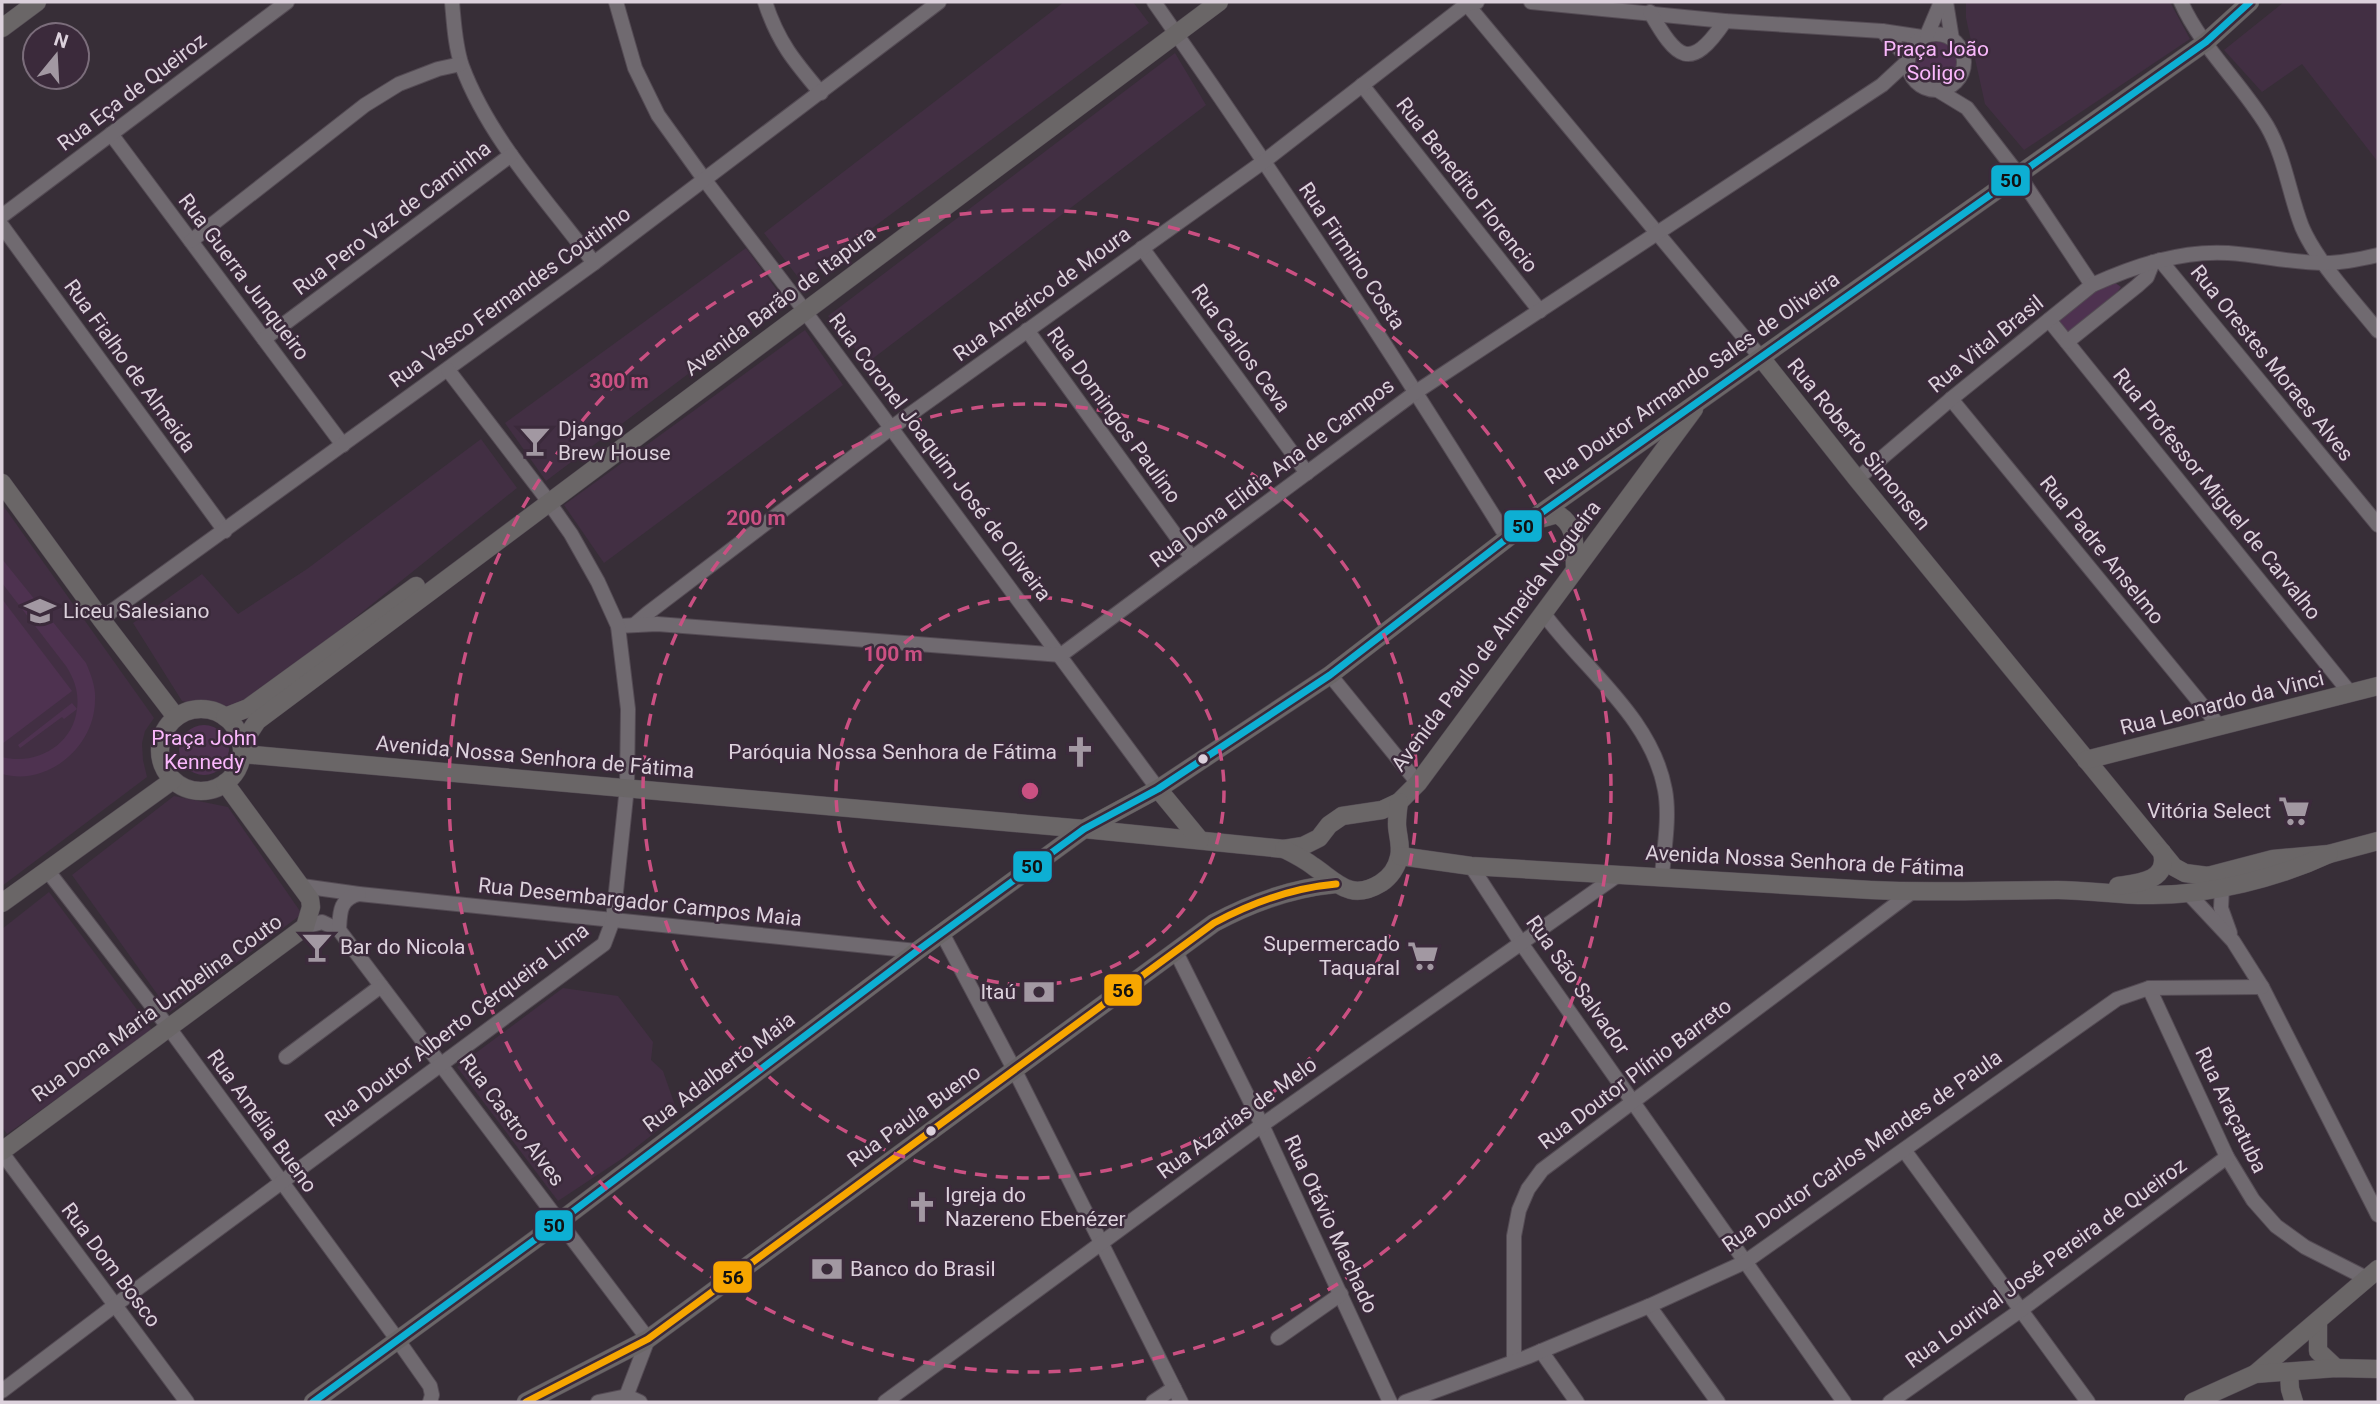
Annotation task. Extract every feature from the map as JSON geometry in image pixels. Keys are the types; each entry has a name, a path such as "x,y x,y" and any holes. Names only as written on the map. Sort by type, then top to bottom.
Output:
{"main road":[{"name":"Avenida Barão de Itapura","path":"1173,29 1199,2"},
{"name":"Avenida Barão de Itapura","path":"225,783 233,775 242,749 257,721 546,498 802,306 1173,29 1219,2"},
{"name":"Rua Doutor Armando Sales de Oliveira","path":"1158,789 1330,675 1527,523 2206,42 2250,2"},
{"path":"2,28 26,5"},
{"name":"Rua Roberto Simonsen","path":"1762,359 2162,852"},
{"name":"Avenida Paulo de Almeida Nogueira","path":"1399,802 1418,783 1704,396"},
{"path":"2,484 176,717"},
{"name":"Avenida Barão de Itapura","path":"225,717 248,708 546,498"},
{"path":"1527,523 1557,514 1566,519 1572,528 1575,568"},
{"name":"Rua Leonardo da Vinci","path":"2086,760 2369,687"},
{"path":"242,749 234,726 225,717 201,709 176,717 162,736 160,748 166,771 185,788 199,791 213,789 225,783 310,899 311,907 305,927"},
{"name":"Avenida Nossa Senhora de Fátima","path":"242,749 1284,849"},
{"path":"2,903 173,780"},
{"path":"1158,789 1200,840"},
{"name":"Rua Adalberto Maia","path":"313,1402 559,1222 917,951 1084,829 1158,789"},
{"path":"1284,849 1303,846 1319,838 1329,825 1342,816 1382,810 1399,802"},
{"path":"1399,802 1397,825 1400,856"},
{"name":"Avenida Nossa Senhora de Fátima","path":"1400,856 1471,866 1912,892 2083,890 2151,895 2188,893 2222,887 2297,868 2329,854 2378,841"},
{"path":"1284,849 1336,884"},
{"path":"2083,890 2152,880 2162,870 2162,852"},
{"path":"2162,852 2176,879 2188,893"},
{"name":"Avenida Nossa Senhora de Fátima","path":"2162,852 2174,867 2200,876 2273,859 2329,854"},
{"name":"Rua Paula Bueno","path":"526,1402 648,1339 1214,923 1267,898 1295,890 1336,884 1353,890 1373,887 1385,880 1400,856"},
{"name":"Rua Dona Maria Umbelina Couto","path":"2,1152 305,927"},
{"path":"2193,1402 2255,1374 2372,1274"},
{"path":"2318,1321 2318,1351 2336,1368"},
{"path":"2255,1374 2336,1368 2378,1369"},
{"path":"2289,1373 2294,1402"}],"street":[{"name":"Rua Eça de Queiroz","path":"2,216 287,2"},
{"path":"452,2 461,64 474,92 511,155 594,263"},
{"name":"Rua Coronel Joaquim José de Oliveira","path":"616,2 635,68 658,115 1158,789"},
{"path":"765,2 775,31 795,62 821,93"},
{"name":"Rua Vasco Fernandes Coutinho","path":"101,619 594,263 821,93 920,8 939,2"},
{"name":"Rua Firmino Costa","path":"1154,2 1416,392 1508,538"},
{"path":"1531,2 1725,21 1925,36 1936,34 1952,38"},
{"path":"1908,60 1913,45 1925,36 1944,2"},
{"path":"1944,2 1952,38 1963,54 1962,73 1967,108"},
{"path":"2181,2 2267,127 2276,144 2303,229 2313,248 2378,331"},
{"name":"Rua Américo de Moura","path":"634,625 891,428 1263,162 1470,3"},
{"name":"Rua Roberto Simonsen","path":"1470,3 1762,359"},
{"path":"1650,12 1667,42 1678,52 1690,55 1703,49 1725,21"},
{"path":"1882,31 1908,60 1916,82 1925,88 1939,91 1967,108 2018,174 2092,285"},
{"name":"Rua Dona Elidia Ana de Campos","path":"1060,655 1416,392 1882,85 1908,60"},
{"path":"191,241 365,105 399,84 438,69 461,64"},
{"path":"1939,91 1950,87 1962,73"},
{"name":"Rua Dona Elidia Ana de Campos","path":"1882,85 1916,82"},
{"name":"Rua Benedito Florencio","path":"1362,85 1540,311"},
{"name":"Rua Guerra Junqueiro","path":"111,134 343,445"},
{"name":"Rua Pero Vaz de Caminha","path":"264,339 511,155"},
{"name":"Rua Fialho de Almeida","path":"2,226 225,531"},
{"name":"Rua Carlos Ceva","path":"1142,248 1307,473"},
{"name":"Rua Vital Brasil","path":"1857,479 1951,398 2092,285 2157,261 2195,254 2226,253 2324,263 2378,255"},
{"path":"2067,342 2137,286 2147,277 2157,261"},
{"name":"Rua Orestes Moraes Alves","path":"2157,261 2378,525"},
{"name":"Rua Professor Miguel de Carvalho","path":"2049,320 2369,687"},
{"name":"Rua Domingos Paulino","path":"1027,330 1192,558"},
{"name":"Rua Doutor Alberto Cerqueira Lima","path":"2,1391 604,944 613,920 627,788 628,709 618,626 598,582 571,534 448,370"},
{"name":"Rua Padre Anselmo","path":"1951,398 2220,727"},
{"path":"1544,614 1635,722 1660,768 1666,793 1662,876"},
{"path":"618,626 657,624 1060,655"},
{"path":"1330,675 1418,783"},
{"name":"Rua São Salvador","path":"1471,866 1521,943 1635,1101 1844,1402"},
{"name":"Rua Amélia Bueno","path":"47,870 169,1028 397,1339 430,1386 430,1402"},
{"name":"Rua Azarias de Melo","path":"885,1402 1262,1125 1618,875"},
{"path":"302,886 359,894"},
{"path":"2222,887 2221,908 2233,941"},
{"name":"Rua Doutor Plínio Barreto","path":"1514,1362 1514,1236 1519,1210 1528,1189 1542,1170 1912,892"},
{"path":"2188,893 2233,941 2262,987 2378,1215"},
{"path":"305,927 323,922 339,930 340,908 350,896 359,894"},
{"name":"Rua Desembargador Campos Maia","path":"359,894 917,951"},
{"name":"Rua Castro Alves","path":"339,930 648,1339"},
{"path":"942,933 1015,1070 1181,1402"},
{"name":"Rua Otávio Machado","path":"1175,952 1262,1125 1390,1402"},
{"path":"286,1057 381,986"},
{"name":"Rua Doutor Carlos Mendes de Paula","path":"1405,1402 1541,1351 1745,1262 2117,999 2149,988 2262,987"},
{"name":"Rua Araçatuba","path":"2149,988 2227,1157 2253,1200 2276,1226 2305,1247 2372,1274"},
{"path":"1904,1150 2088,1402"},
{"name":"Rua Dom Bosco","path":"2,1152 187,1402"},
{"name":"Rua Lourival José Pereira de Queiroz","path":"1890,1402 2021,1310 2227,1157"},
{"path":"1278,1338 1341,1294"},
{"path":"1649,1306 1718,1402"},
{"path":"598,1402 630,1400 648,1339"},
{"path":"1541,1351 1577,1402"},
{"path":"1153,1402 1174,1388"}],"shaded area":[{"path":"1064,2 1133,2 1149,23 801,281 764,233"},
{"path":"1966,2 2170,2 2190,39 2024,150 1985,104 1966,18"},
{"path":"2284,2 2378,2 2378,162 2302,64 2262,92 2224,50"},
{"path":"1175,53 1206,105 867,363 828,316"},
{"path":"746,248 785,301 546,481 505,423"},
{"path":"805,330 843,385 604,563 564,505"},
{"path":"481,439 517,488 255,698 219,709 182,701 133,623 202,574 238,614 307,569"},
{"name":"Liceu Salesiano","path":"2,504 154,718 145,731 142,743 147,777 2,886"},
{"path":"174,796 228,807 302,914 170,1012 72,875"},
{"path":"49,892 153,1031 7,1134 2,1127 2,929"},
{"path":"563,988 618,996 653,1042 651,1060 663,1071 678,1114 623,1158 558,1201 457,1067"}],"green space":[{"name":"Praça João Soligo","path":"1936,39 1952,46 1959,62 1952,78 1936,85 1920,78 1913,62 1920,46"},
{"path":"2114,282 2121,287 2117,292 2069,332 2065,332 2055,320 2095,288"},
{"path":"2,559 86,663 93,681 93,717 87,733 66,759 36,774 2,774 2,757 28,758 51,750 68,733 74,722 77,692 66,666 2,583"},
{"path":"2,599 72,691 2,744"},
{"path":"72,703 77,709 20,748 18,745"},
{"name":"Praça John Kennedy","path":"204,725 222,732 229,750 222,768 204,775 186,768 179,750 186,732"}],"transit line":[{"name":"50","path":"313,1402 559,1222 917,951 1084,829 1158,789 1330,675 1527,523 2206,42 2250,2"},
{"name":"56","path":"526,1402 648,1339 1214,923 1273,897 1336,884"}],"place":[{"name":"Django Brew House","path":"535,441"},
{"name":"Liceu Salesiano","path":"40,611"},
{"name":"Paróquia Nossa Senhora de Fátima","path":"1080,752"},
{"name":"Vitória Select","path":"2294,811"},
{"name":"Bar do Nicola","path":"317,947"},
{"name":"Supermercado Taquaral","path":"1423,956"},
{"name":"Itaú","path":"1039,992"},
{"name":"Igreja do Nazereno Ebenézer","path":"922,1207"},
{"name":"Banco do Brasil","path":"827,1269"}]}
